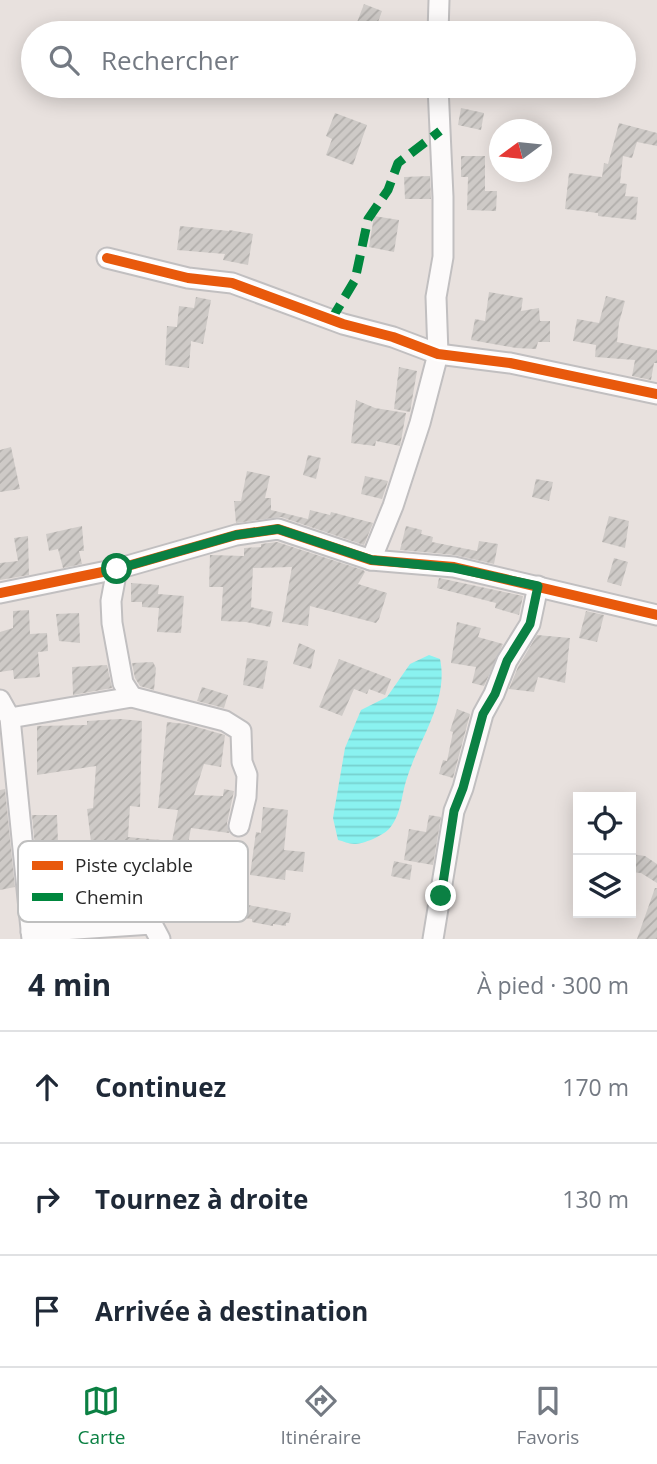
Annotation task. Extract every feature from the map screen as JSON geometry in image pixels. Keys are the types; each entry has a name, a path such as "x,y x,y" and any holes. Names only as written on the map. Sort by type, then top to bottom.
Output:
{"street":[{"path":"438,21 439,0"},
{"path":"372,560 393,506 438,354 436,297 443,257 439,98"},
{"path":"107,258 188,278 232,283 343,324 393,337 438,354 510,363 657,394"},
{"path":"0,593 117,569 236,535 278,529 372,560 454,568 657,615"},
{"path":"117,569 111,601 112,623 123,683 132,697"},
{"path":"433,939 454,811 483,714 495,694 507,661 530,624 538,586"},
{"path":"10,718 132,697 225,721 241,731 242,762 247,775 246,797 239,826"},
{"path":"0,700 10,718 22,841"},
{"path":"31,936 152,924 160,939"}],"water":[{"path":"429,655 440,659 442,675 437,705 412,763 396,817 386,832 368,841 354,844 338,840 333,818 345,748 361,710 387,697 410,664"}],"building":[{"path":"364,4 382,11 378,21 358,21"},
{"path":"461,108 484,113 481,130 458,125"},
{"path":"335,113 367,125 353,165 326,155 332,139 326,136"},
{"path":"619,123 657,133 657,146 637,142 632,158 623,156 620,183 627,184 625,196 638,197 636,220 565,209 569,173 602,177 604,163 608,164"},
{"path":"461,156 485,156 485,191 497,191 496,211 467,210 468,177 461,177"},
{"path":"430,176 431,199 405,199 404,177"},
{"path":"374,216 399,220 394,252 369,247"},
{"path":"180,226 253,234 248,265 223,260 225,254 177,250"},
{"path":"489,292 523,298 521,311 539,308 540,321 550,321 550,342 538,342 536,349 471,340 475,319 485,321"},
{"path":"606,296 625,301 617,342 657,350 657,363 654,363 651,380 632,376 635,360 595,357 596,345 573,341 577,319 599,323"},
{"path":"196,297 211,300 203,344 191,341 189,368 165,365 167,326 177,327 179,306 194,308"},
{"path":"399,367 417,371 410,412 394,409"},
{"path":"356,400 375,408 406,413 400,446 376,441 375,446 351,443"},
{"path":"11,447 20,489 0,492 0,450"},
{"path":"308,455 321,458 316,479 303,475"},
{"path":"247,471 270,476 265,498 271,498 271,510 308,519 310,510 330,515 331,512 373,523 364,545 281,517 236,523 234,501 241,501"},
{"path":"365,476 388,481 382,499 361,494"},
{"path":"536,479 553,482 549,501 532,497"},
{"path":"609,516 629,521 625,548 602,542"},
{"path":"82,526 84,551 79,551 82,564 63,568 58,549 49,551 46,534"},
{"path":"406,526 422,530 421,534 433,537 432,542 477,551 479,541 498,544 494,564 455,555 400,550"},
{"path":"28,536 29,575 0,580 0,563 18,561 14,538"},
{"path":"277,542 363,570 365,572 358,584 387,593 376,623 310,606 308,626 282,622 292,567 253,568 251,607 273,612 270,627 221,621 223,587 209,587 210,555 244,556 244,548"},
{"path":"614,558 628,562 621,586 607,582"},
{"path":"439,578 523,596 519,615 495,608 496,603 437,588"},
{"path":"131,583 159,585 158,594 184,596 181,633 157,632 159,608 142,607 142,602 131,602"},
{"path":"29,610 30,634 47,633 48,651 38,652 40,677 14,679 13,670 0,672 0,632 13,628 13,611"},
{"path":"586,611 604,615 597,642 579,638"},
{"path":"79,613 80,643 59,641 56,614"},
{"path":"457,622 481,628 478,637 503,644 484,686 472,683 476,667 451,663"},
{"path":"537,635 570,638 565,683 538,677 534,692 509,689 518,667"},
{"path":"299,643 315,650 311,669 293,664"},
{"path":"247,658 268,661 263,689 243,685"},
{"path":"339,659 391,679 385,695 369,689 367,694 354,689 342,716 319,707"},
{"path":"153,662 156,668 154,690 140,686 132,663"},
{"path":"107,665 112,688 73,695 72,667"},
{"path":"202,687 228,695 224,708 197,701"},
{"path":"457,709 470,714 453,778 439,774 443,760 447,761 453,732 450,731"},
{"path":"87,721 142,721 140,807 130,806 128,837 172,841 91,841 87,809 93,808 96,766 37,775 37,726 87,725"},
{"path":"167,722 186,724 225,735 221,767 204,764 194,795 223,796 224,789 234,791 227,823 229,833 191,828 188,841 172,841 178,810 158,808"},
{"path":"5,789 15,887 0,890 0,790"},
{"path":"263,807 288,810 284,850 305,852 303,872 286,870 285,880 250,875 256,832 261,833"},
{"path":"32,815 57,815 58,841 34,841"},
{"path":"429,815 441,817 433,865 404,860 409,829 426,832"},
{"path":"636,855 645,856 657,864 657,883 636,872"},
{"path":"394,861 412,865 410,880 391,876"},
{"path":"655,888 657,939 637,939"},
{"path":"248,905 291,913 286,926 252,922 252,919 248,919"}],"marked path":[{"path":"331,320 355,280 368,219 388,190 398,163 440,131"}],"cycle path":[{"path":"107,258 188,278 232,283 343,324 393,337 438,354 510,363 657,394"},
{"path":"0,593 117,569 236,535 278,529 371,560 454,567 657,615"}],"route":[{"path":"117,569 236,535 278,529 372,560 454,568 538,586 530,624 507,661 495,694 483,714 454,811 441,896"}]}
